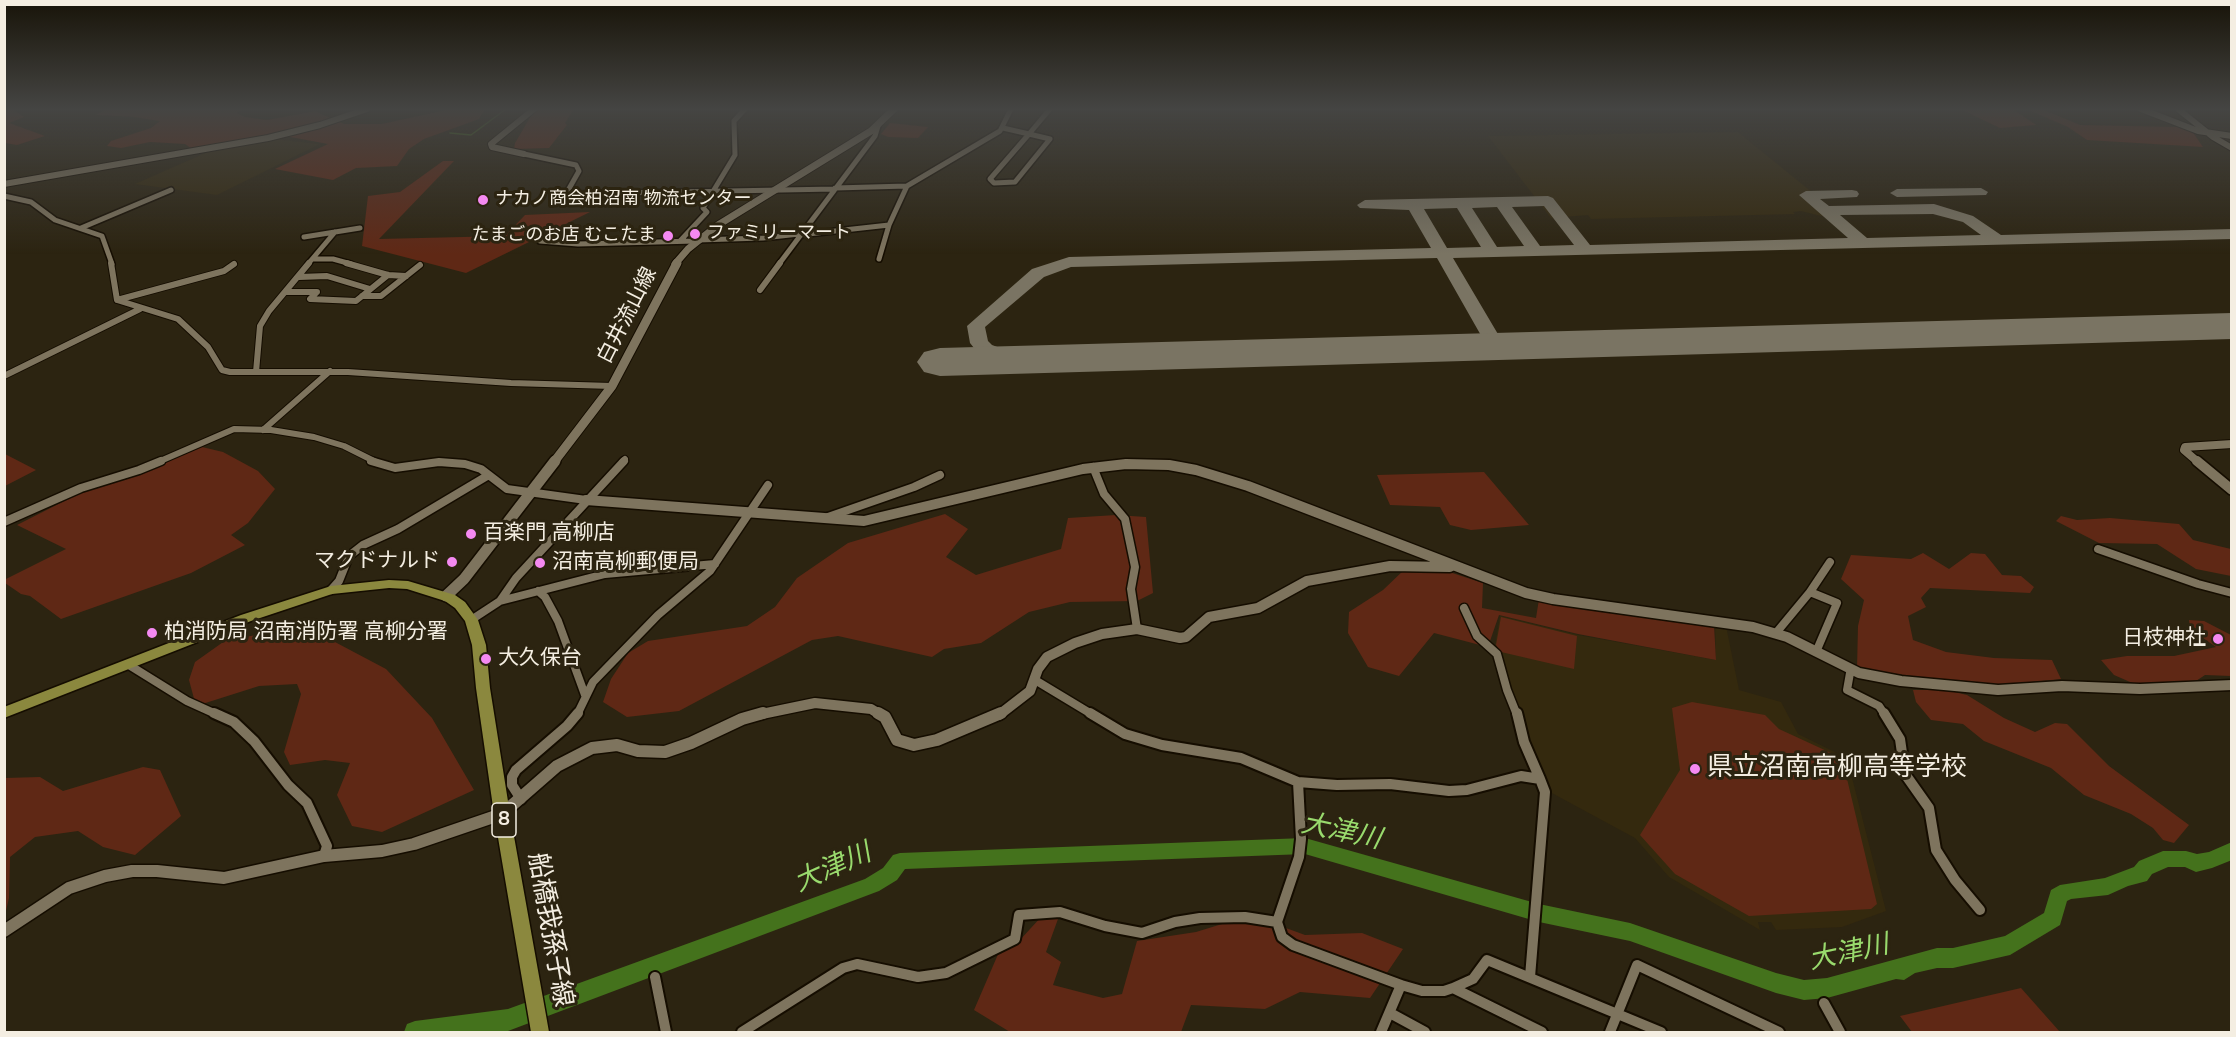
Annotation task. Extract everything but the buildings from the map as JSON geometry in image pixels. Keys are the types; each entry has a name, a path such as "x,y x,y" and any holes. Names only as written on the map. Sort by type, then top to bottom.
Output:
{"main road":[{"name":"白井流山線","path":"446,596 464,579 612,386 674,266 696,241 827,157"},
{"name":"船橋我孫子線","path":"4,713 280,606 331,590 389,584 408,585 446,596 460,605 471,620 479,645 483,688 502,814 540,1030"}],"street":[{"path":"4,184 157,157"},
{"path":"540,157 576,165 579,171 566,194 907,186 958,157"},
{"path":"680,241 706,214 704,208 734,157"},
{"path":"760,290 859,157"},
{"path":"1009,157 990,179 990,182 1015,182 1035,157"},
{"path":"879,259 889,225 907,186"},
{"path":"81,228 171,190"},
{"path":"4,196 31,202 45,215 55,220 102,236 114,273 117,300"},
{"path":"540,241 578,244 763,238 889,225"},
{"path":"304,237 360,228"},
{"path":"256,372 260,326 269,311 335,232"},
{"path":"313,260 333,259 388,274 406,276"},
{"path":"117,300 224,271 234,264"},
{"path":"362,296 381,296 420,265"},
{"path":"287,292 317,292 310,299 357,301 388,274"},
{"path":"299,277 327,276 370,289"},
{"path":"117,300 178,319 208,347 222,370 330,371 511,383 612,386"},
{"path":"4,376 140,309"},
{"path":"263,430 330,371"},
{"path":"4,522 81,488 139,470 234,429 287,432 321,439 344,446 366,459 395,468 452,462 481,469 487,476 507,489 529,493 586,500 864,521 886,518 1093,467 1145,464 1196,470 1248,486 1510,588 1553,599 1736,623 1776,633 1816,651 1853,672 1901,681 1998,690 2062,686 2140,689 2232,685"},
{"path":"2232,444 2192,446 2185,447 2184,450 2232,490"},
{"path":"500,601 516,578 625,459"},
{"path":"1093,467 1104,494 1125,519 1135,567 1131,589 1137,629"},
{"path":"824,519 914,488 940,475"},
{"path":"331,590 339,581 349,556 363,544 398,529 487,476"},
{"path":"521,799 512,786 512,777 516,770 567,726 578,712 593,682 658,615 706,576 768,485"},
{"path":"2098,549 2198,584 2232,593"},
{"path":"1776,633 1810,592 1830,562"},
{"path":"471,620 500,601 605,574 715,564"},
{"path":"4,931 69,888 105,876 132,871 157,871 208,879 224,878 324,856 414,844 502,814 556,766 592,748 616,745 638,751 665,752 691,743 742,719 791,706 831,704 872,709 885,717 897,740 914,745 926,743 962,730 1010,708 1022,699 1035,680 1042,662 1061,649 1102,634 1137,629 1180,638 1186,637 1209,617 1258,608 1306,581 1390,566 1455,567"},
{"path":"538,591 558,621 570,648 585,695"},
{"path":"1810,592 1837,603 1816,651"},
{"path":"1464,608 1477,636 1497,654 1507,690 1515,705 1524,742 1545,792 1530,977"},
{"path":"129,665 187,702 234,722 254,741 288,785 307,803 327,846 324,856"},
{"path":"1853,672 1850,673 1846,690 1879,706 1896,729 1900,739 1905,774 1929,808 1936,850 1955,880 1980,910"},
{"path":"1035,680 1125,734 1162,745 1241,758 1298,782 1329,785 1390,784 1449,791 1467,790 1521,776 1540,779"},
{"path":"1298,782 1301,839 1299,856 1277,922 1282,937 1293,945 1422,992 1444,991 1473,979 1487,960 1661,1032"},
{"path":"742,1032 843,968 857,964 918,976 946,973 1015,939 1019,915 1060,912 1105,926 1142,933 1175,922 1200,918 1245,917 1277,922"},
{"path":"1610,1032 1637,965 1779,1032"},
{"path":"655,977 666,1032"},
{"path":"1381,1032 1401,985"},
{"path":"1453,988 1542,1032"},
{"path":"1824,1004 1840,1032"},
{"path":"1390,1013 1425,1032"}],"shaded area":[{"path":"195,157 293,157 217,195 135,184"},
{"path":"300,157 403,157 397,166 356,168 333,180 275,169"},
{"path":"1504,157 1769,157 1840,215 1821,216 1801,211 1793,212 1795,214 1591,219 1588,215 1551,218"},
{"path":"443,161 454,161 379,239 505,236 525,215 590,212 466,273 362,246 368,196 400,192"},
{"path":"202,447 223,452 258,471 275,489 248,523 231,535 245,545 191,573 61,619 30,596 21,594 5,583 4,580 66,549 17,525 88,489 146,471"},
{"path":"5,454 36,470 5,486"},
{"path":"1484,472 1529,525 1471,530 1450,525 1440,507 1390,505 1377,475"},
{"path":"945,514 968,529 946,557 976,575 1061,549 1068,518 1116,515 1146,517 1153,593 1137,601 1070,602 1029,612 981,643 944,649 932,657 838,636 812,640 679,711 627,717 603,702 611,679 628,653 648,641 747,626 775,607 797,578 848,543"},
{"path":"2061,516 2077,520 2110,518 2179,524 2193,540 2231,549 2231,576 2196,569 2157,544 2099,543 2056,521"},
{"path":"1923,553 1949,569 1971,553 1985,554 2002,575 2021,576 2034,587 2030,593 1930,588 1921,598 1926,607 1908,616 1913,640 1946,652 1994,658 2052,660 2061,679 1992,686 1857,669 1858,626 1864,600 1841,579 1851,555 1911,559"},
{"path":"1405,569 1440,569 1483,583 1482,608 1536,618 1539,599 1714,625 1716,660 1578,634 1499,615 1490,641 1480,645 1434,633 1399,676 1368,667 1348,633 1349,612 1383,590"},
{"name":"県立沼南高柳高等学校","path":"1500,616 1578,635 1716,660 1715,625 1726,626 1739,690 1781,702 1798,734 1847,758 1886,911 1842,927 1776,930 1771,922 1758,922 1760,930 1669,877 1635,838 1550,792 1528,742 1518,705 1510,690 1506,667 1495,646"},
{"path":"1501,617 1577,636 1574,669 1501,652 1496,645"},
{"path":"2189,620 2204,621 2231,635 2231,676 2205,675 2196,681 2137,685 2114,675 2101,660 2127,656 2174,656 2216,647 2190,629"},
{"path":"316,632 386,669 432,718 474,790 382,832 352,826 337,795 350,763 325,760 290,765 284,752 301,694 297,684 259,686 196,706 189,680 195,662 226,640 269,633"},
{"path":"1913,690 1946,690 1967,695 2004,718 2035,732 2055,723 2067,724 2109,766 2189,825 2174,843 2163,840 2153,828 2131,814 2084,795 2051,768 1984,741 1963,724 1931,720 1916,702"},
{"path":"1692,702 1765,715 1779,729 1842,758 1877,904 1871,909 1749,916 1675,874 1640,835 1680,770 1672,708"},
{"path":"143,767 160,770 181,816 135,855 103,847 78,831 35,837 10,857 9,898 5,915 5,778 40,777 63,791"},
{"path":"1042,916 1058,919 1046,952 1061,962 1053,985 1103,998 1122,994 1137,941 1196,932 1235,920 1275,924 1305,935 1362,933 1403,949 1370,998 1300,992 1265,1009 1191,1005 1181,1032 1010,1032 974,1010 999,952 1019,941"},
{"path":"2021,988 2060,1032 1912,1032 1900,1016"}],"waterway":[{"name":"大津川","path":"415,1032 508,1020 872,885 890,874 900,861 1305,846 1539,913 1630,932 1776,983 1804,990 1827,988 1896,969 1904,970 1908,965 1937,958 1953,958 2010,945 2053,918 2058,896 2067,891 2108,886 2124,878 2140,875 2146,867 2159,864 2163,859 2186,859 2196,863 2212,860 2232,850"}],"taxiway":[{"path":"1897,193 1981,192"},
{"path":"1825,211 1806,195 1852,194"},
{"path":"1501,202 1548,201 1585,249"},
{"path":"1461,204 1501,202"},
{"path":"1501,202 1535,250"},
{"path":"1414,205 1461,204"},
{"path":"1461,204 1492,251"},
{"path":"1365,205 1414,205"},
{"path":"1414,205 1442,253"},
{"path":"1825,211 1934,209 1968,219 1997,240"},
{"path":"1825,211 1862,242"},
{"path":"1997,240 2232,234"},
{"path":"1442,253 1997,240"},
{"path":"1015,360 985,349 979,343 976,326 1038,273 1069,262 1442,253"},
{"path":"1442,253 1496,346"}],"runway":[{"path":"940,362 2232,326"}],"place":[{"name":"ナカノ商会柏沼南 物流センター","path":"483,200"},
{"name":"ファミリーマート","path":"695,234"},
{"name":"たまごのお店 むこたま","path":"668,236"},
{"name":"百楽門 高柳店","path":"471,534"},
{"name":"マクドナルド","path":"452,562"},
{"name":"沼南高柳郵便局","path":"540,563"},
{"name":"柏消防局 沼南消防署 高柳分署","path":"152,633"},
{"name":"日枝神社","path":"2218,639"},
{"name":"大久保台","path":"486,659"},
{"name":"県立沼南高柳高等学校","path":"1695,769"}]}
